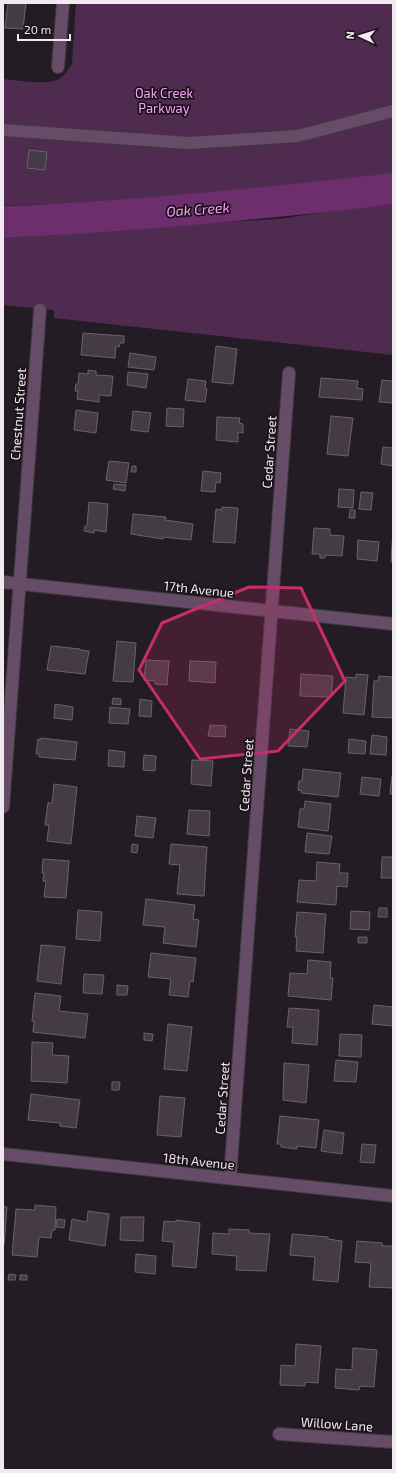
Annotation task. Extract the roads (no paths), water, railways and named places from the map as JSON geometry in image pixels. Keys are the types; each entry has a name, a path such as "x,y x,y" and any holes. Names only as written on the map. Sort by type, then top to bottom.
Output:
{"street":[{"path":"58,67 63,3"},
{"path":"3,130 189,143 298,136 393,110"},
{"name":"Chestnut Street","path":"3,807 40,310"},
{"name":"Cedar Street","path":"230,1178 289,373"},
{"name":"17th Avenue","path":"3,582 393,624"},
{"name":"18th Avenue","path":"3,1154 393,1196"},
{"name":"Willow Lane","path":"279,1434 393,1442"}],"waterway":[{"name":"Oak Creek","path":"3,222 96,217 235,206 393,188"}],"park label":[{"name":"Oak Creek Parkway","path":"164,100"}]}
